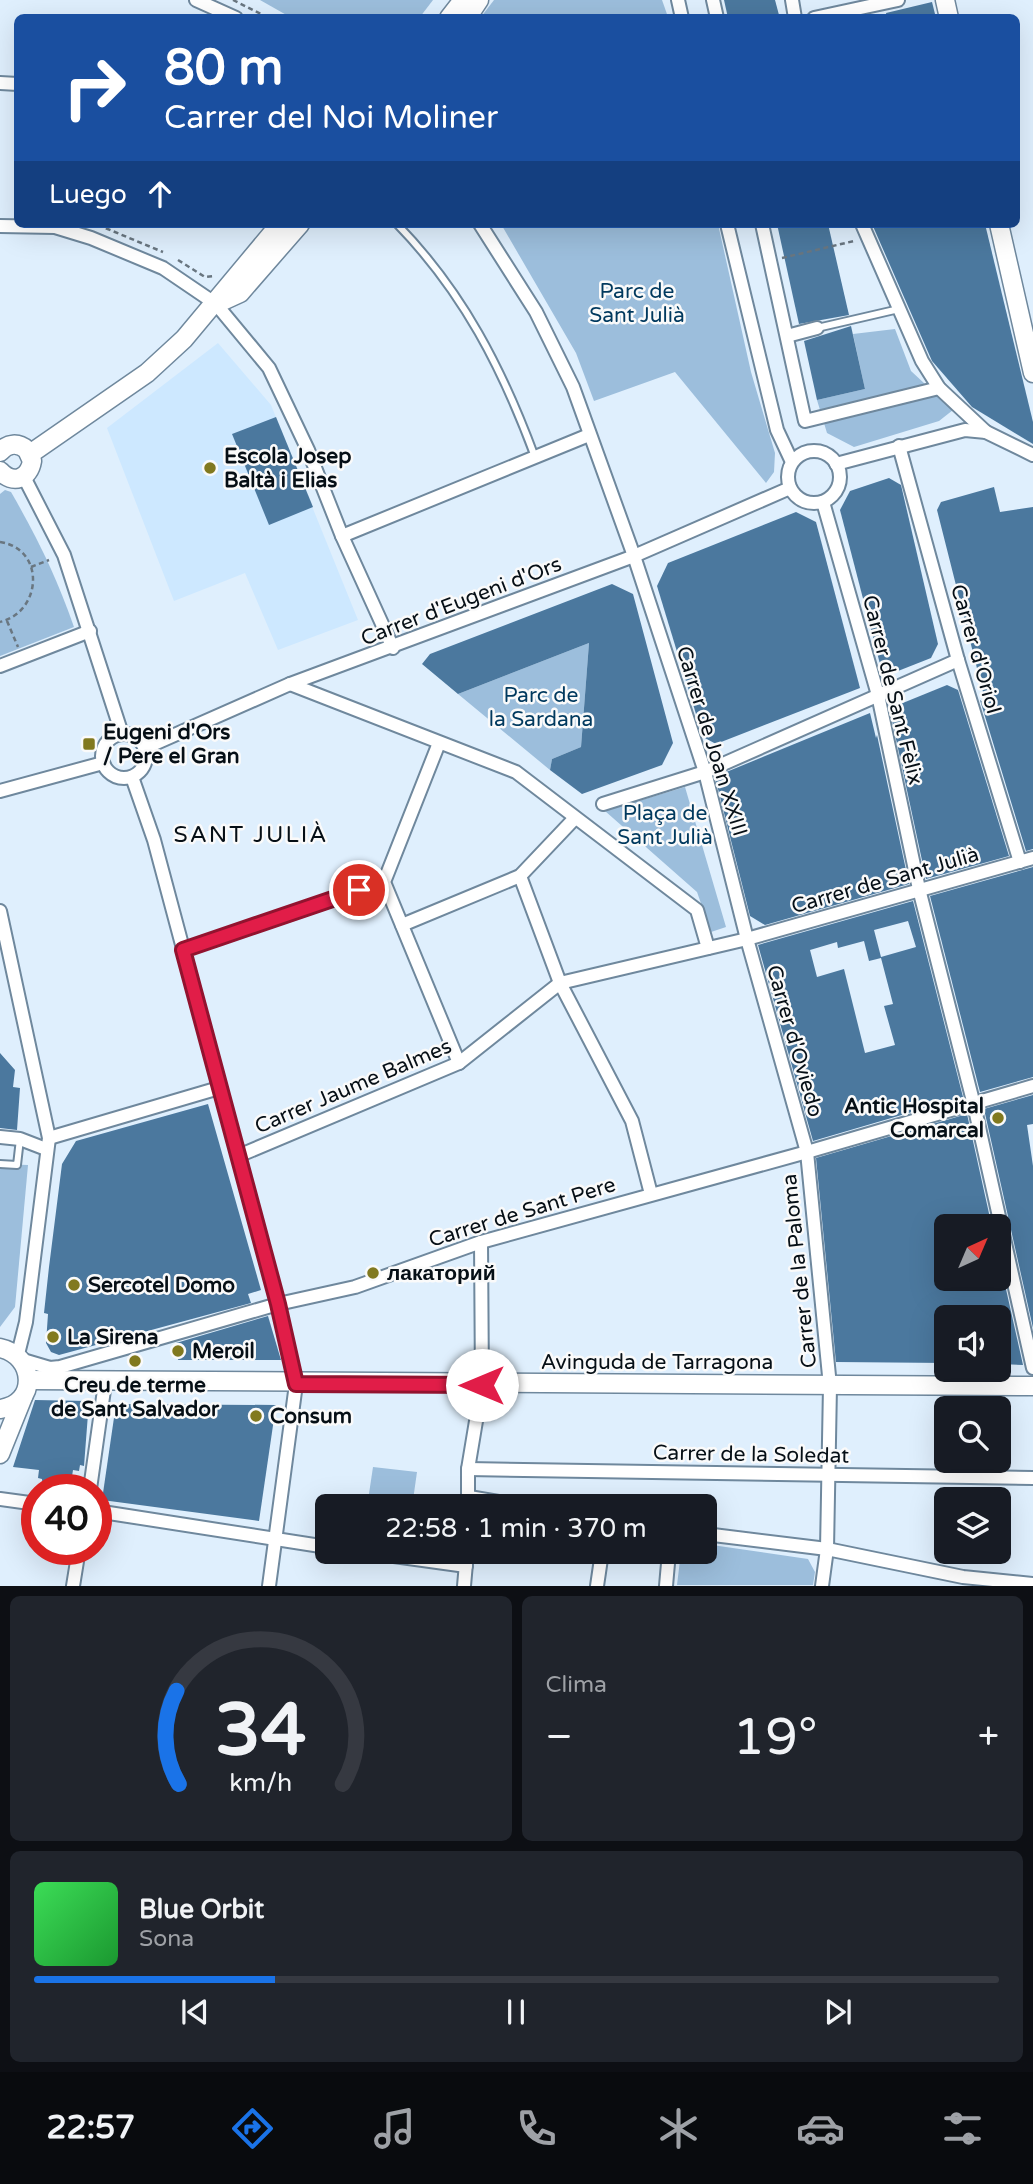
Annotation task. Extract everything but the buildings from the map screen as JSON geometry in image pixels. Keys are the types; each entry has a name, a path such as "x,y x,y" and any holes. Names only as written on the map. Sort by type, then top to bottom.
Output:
{"street":[{"path":"197,0 227,14"},
{"path":"452,14 463,0"},
{"path":"833,14 898,0"},
{"path":"61,228 163,268 216,304 269,368 309,450 342,536 393,649"},
{"path":"30,454 147,373 216,304 229,282 276,228"},
{"path":"216,304 240,293 297,228"},
{"name":"Carrer de Joan XXIII","path":"483,228 537,312 573,387 634,556 705,772 747,939"},
{"path":"728,228 777,430 792,461"},
{"path":"763,228 805,421 939,388"},
{"path":"864,228 922,361 939,388 986,432 1033,455"},
{"path":"1000,228 1033,373"},
{"path":"786,336 817,328"},
{"path":"836,464 965,430 986,432"},
{"path":"342,536 589,435"},
{"path":"0,472 11,479 24,477 32,466 30,454 16,444 2,445"},
{"name":"Carrer d'Oriol","path":"899,446 958,660 1027,860"},
{"path":"801,453 825,453 836,464 840,481 831,497 823,502 807,503 790,488 788,470 792,461 801,453"},
{"path":"24,477 64,555 122,734"},
{"name":"Carrer d'Eugeni d'Ors","path":"145,747 290,684 393,649 634,556 790,488"},
{"name":"Carrer de Sant Fèlix","path":"823,502 878,695 919,889 974,1105 1033,1368"},
{"path":"0,667 90,631"},
{"path":"603,804 705,772 958,660"},
{"path":"290,684 516,772 697,910 708,948"},
{"path":"122,734 132,735 145,747 144,766 132,777 115,777 103,764 102,751 106,743 122,734"},
{"path":"439,743 384,882 459,1063"},
{"path":"0,791 103,764"},
{"path":"132,777 154,840 278,1304 296,1384 270,1586"},
{"path":"402,925 520,876 575,818"},
{"name":"Carrer de Sant Julià","path":"747,939 1027,860"},
{"path":"520,876 560,982 632,1121 651,1194"},
{"path":"183,950 384,882"},
{"path":"0,911 48,1143 20,1357 26,1389 0,1454"},
{"name":"Carrer Jaume Balmes","path":"238,1156 459,1063 560,982 747,939"},
{"name":"Carrer d'Oviedo","path":"747,939 807,1152"},
{"name":"Carrer de Sant Pere","path":"20,1357 50,1368 60,1367 278,1304 355,1287 481,1242 974,1105 1033,1086"},
{"path":"0,1137 48,1143 219,1088"},
{"name":"Carrer de la Paloma","path":"807,1152 830,1386 827,1549 822,1586"},
{"path":"469,1494 468,1469 482,1385 481,1242"},
{"path":"0,1348 20,1357"},
{"path":"92,1474 105,1383"},
{"name":"Avinguda de Tarragona","path":"26,1389 105,1383 1033,1386"},
{"path":"0,1409 15,1404 26,1389"},
{"name":"Carrer de la Soledat","path":"468,1469 1033,1478"},
{"path":"0,1499 21,1502"},
{"path":"112,1514 315,1545"},
{"path":"717,1535 827,1549 963,1581 1033,1584"},
{"path":"464,1586 466,1564"},
{"path":"597,1586 600,1564"},
{"path":"666,1586 668,1564"},
{"path":"73,1586 76,1565"}],"lane":[{"path":"401,228 430,258 471,316 516,406 535,457"},
{"path":"817,328 899,309"},
{"path":"0,1164 17,1165 20,1139"}],"path":[{"path":"233,0 261,14"},
{"path":"110,228 167,254"},
{"path":"769,261 868,237"},
{"path":"176,259 205,277 212,277 220,271"},
{"path":"0,542 20,551 31,567 34,585 32,596 24,609 7,621 0,622"},
{"path":"31,567 49,560"},
{"path":"7,621 18,648"}],"shaded area":[{"name":"Escola Josep Baltà i Elias","path":"218,343 271,405 358,620 278,650 245,573 174,601 107,428"}],"green space":[{"path":"260,0 433,0 422,14 285,14"},
{"path":"494,0 662,0 667,14 483,14"},
{"name":"Parc de Sant Julià","path":"503,228 719,228 751,372 775,453 774,472 766,483 675,372 594,401 576,353"},
{"path":"895,329 911,371 953,410 939,421 854,447 827,433 817,400 865,389 853,334"},
{"path":"5,490 11,492 38,542 74,627 0,656 0,494"},
{"name":"Parc de la Sardana","path":"589,643 581,747 552,759 550,770 458,694"},
{"name":"Plaça de Sant Julià","path":"685,787 726,927 711,932 697,892 605,811"},
{"path":"0,1164 28,1165 15,1307 0,1327"},
{"path":"373,1467 417,1472 414,1494 369,1494"},
{"path":"717,1546 808,1559 815,1572 813,1585 677,1585 680,1564 717,1564"}],"place":[{"name":"Escola Josep Baltà i Elias","path":"210,468"},
{"name":"Eugeni d'Ors / Pere el Gran","path":"89,744"},
{"name":"Antic Hospital Comarcal","path":"998,1118"},
{"name":"лакаторий","path":"373,1273"},
{"name":"Sercotel Domo","path":"74,1285"},
{"name":"La Sirena","path":"53,1337"},
{"name":"Meroil","path":"178,1351"},
{"name":"Creu de terme de Sant Salvador","path":"135,1361"},
{"name":"Consum","path":"256,1416"}],"district":[{"name":"SANT JULIÀ","path":"251,834"}],"route":[{"path":"359,890 183,950 278,1304 296,1384 482,1385"}]}
